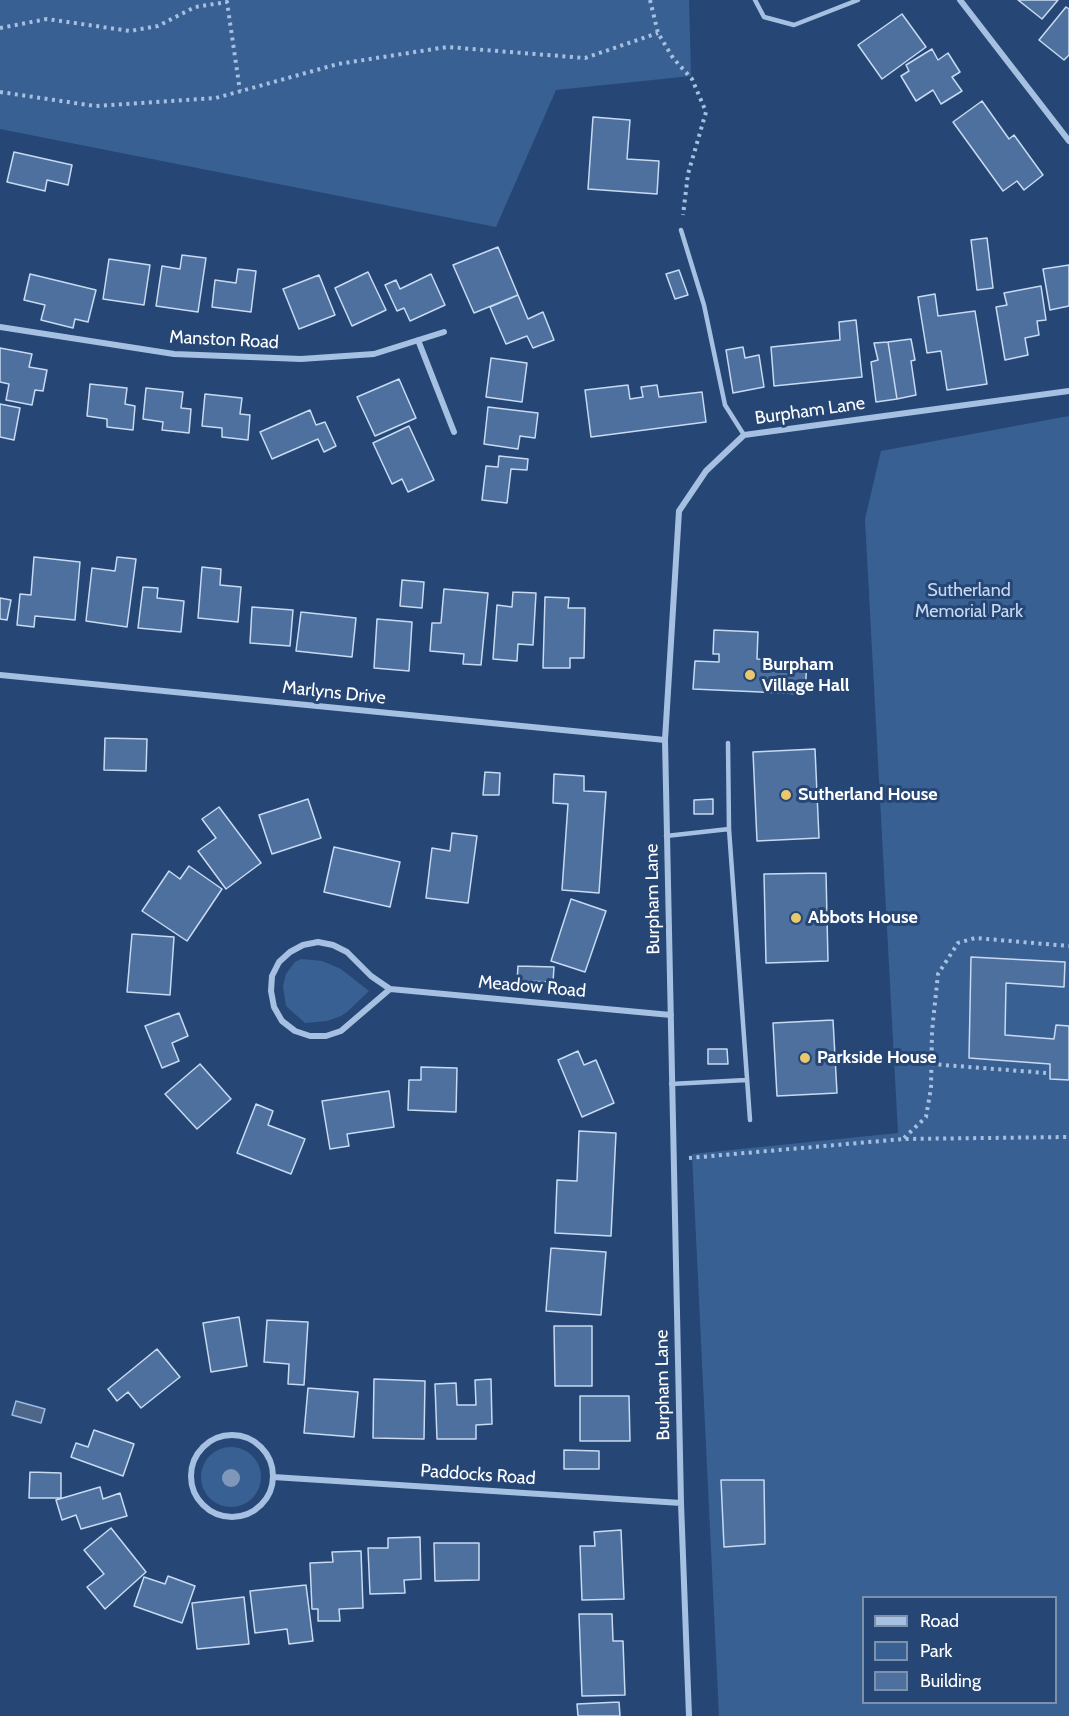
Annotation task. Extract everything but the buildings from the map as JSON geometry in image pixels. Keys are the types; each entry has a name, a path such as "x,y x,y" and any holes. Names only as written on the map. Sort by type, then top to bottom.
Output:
{"street":[{"path":"960,0 1069,141"},
{"name":"Manston Road","path":"0,327 174,354 301,359 374,354 444,332"},
{"path":"418,340 454,432"},
{"name":"Burpham Lane","path":"689,1716 681,1503 665,740 678,511 706,471 744,435 1069,391"},
{"name":"Marlyns Drive","path":"0,675 665,740"},
{"path":"318,942 333,945 346,952 371,976 390,989 341,1031 326,1036 310,1036 295,1031 282,1021 274,1007 271,991 273,976 279,962 290,952 303,945 318,942"},
{"name":"Meadow Road","path":"390,989 671,1015"},
{"path":"231,1435 244,1437 261,1447 271,1464 273,1477 270,1491 263,1503 253,1512 226,1517 213,1513 201,1504 190,1479 197,1453 207,1443 218,1437 231,1435"},
{"name":"Paddocks Road","path":"273,1477 681,1503"}],"lane":[{"path":"755,0 764,17 794,25 858,0"},
{"path":"681,230 704,305 725,405 744,435"},
{"path":"728,743 729,829 750,1120"},
{"path":"666,836 729,829"},
{"path":"671,1084 746,1080"}],"path":[{"path":"650,0 658,33 673,58 692,79 706,112 688,174 681,230"},
{"path":"0,28 47,20 130,31 158,26 195,7 227,1 240,91"},
{"path":"0,92 95,106 216,98 338,64 447,47 585,58 658,33"},
{"path":"903,1139 926,1118 938,974 958,943 975,938 1069,946"},
{"path":"932,1064 1046,1073"},
{"path":"673,1160 903,1139 1069,1137"}],"green space":[{"path":"0,0 689,0 691,76 556,90 496,227 0,129"},
{"name":"Sutherland Memorial Park","path":"1069,416 1069,1026 1056,1025 1054,1039 1005,1035 1006,983 1064,987 1064,962 971,957 969,1057 1050,1064 1051,1079 1069,1080 1069,1716 719,1716 692,1154 898,1133 865,519 881,451","holes":["721,1480 764,1481 765,1543 724,1547"]},
{"path":"301,959 322,961 341,969 369,991 341,1016 327,1021 305,1023 286,1006 283,986 286,974 295,962"},
{"path":"231,1447 248,1452 256,1460 261,1477 256,1494 248,1502 231,1507 214,1502 206,1494 201,1477 206,1460 214,1452"}],"shaded area":[{"path":"16,1401 45,1409 41,1423 12,1415"}],"place":[{"name":"Burpham Village Hall","path":"750,675"},
{"name":"Sutherland House","path":"786,795"},
{"name":"Abbots House","path":"796,918"},
{"name":"Parkside House","path":"805,1058"}]}
